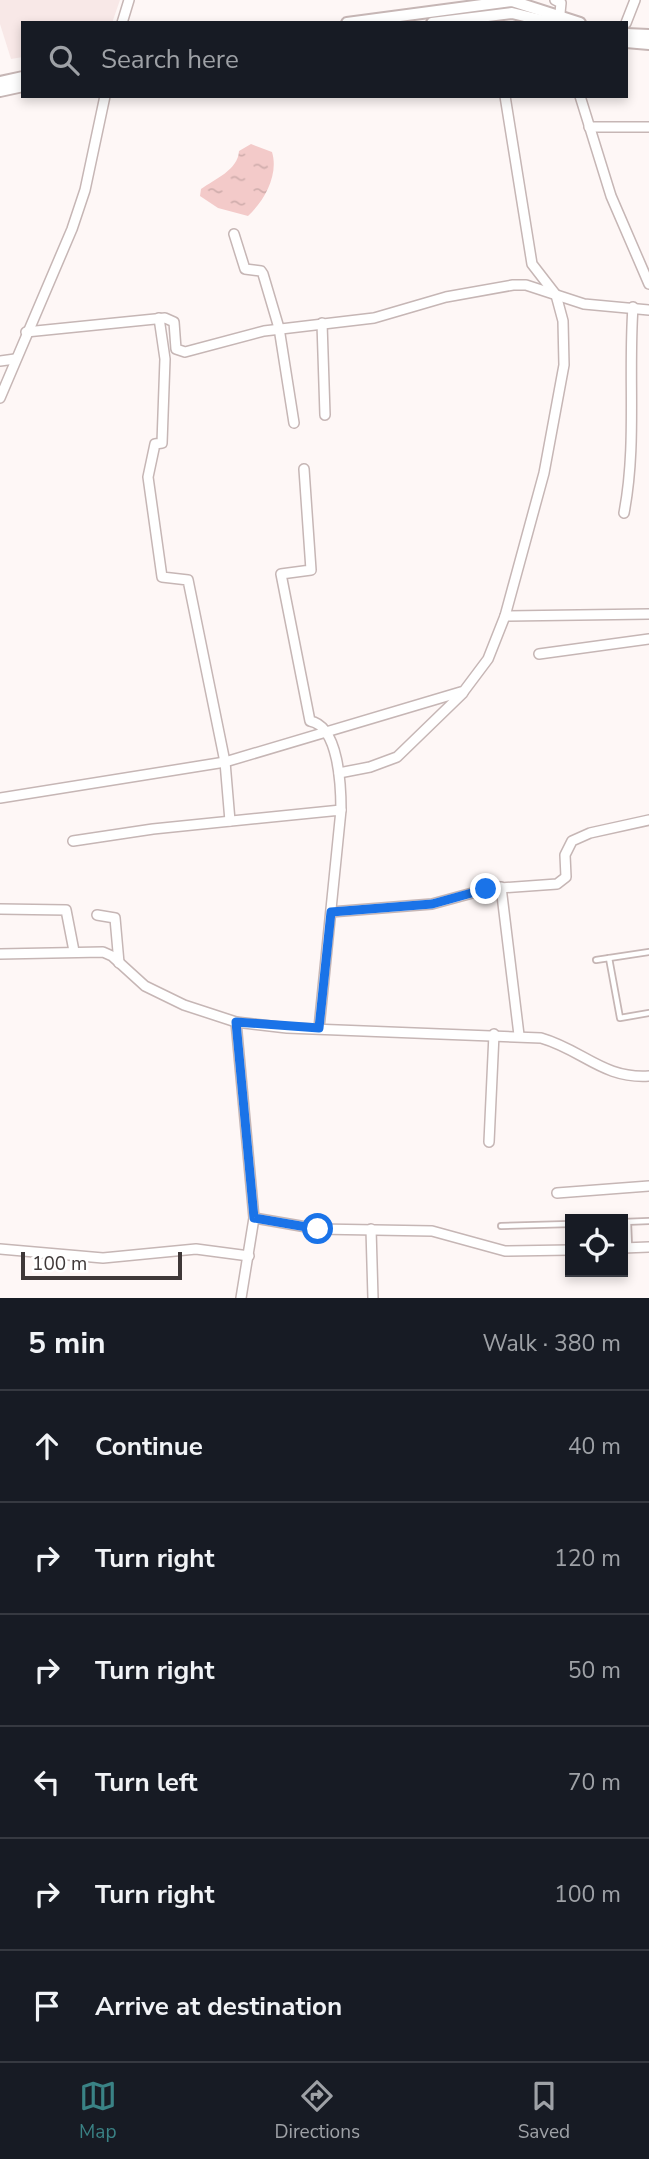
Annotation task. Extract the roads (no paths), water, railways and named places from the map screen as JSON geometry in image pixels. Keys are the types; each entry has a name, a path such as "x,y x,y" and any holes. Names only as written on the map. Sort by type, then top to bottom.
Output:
{"street":[{"path":"123,21 130,0"},
{"path":"627,21 635,0"},
{"path":"362,21 512,1 557,20"},
{"path":"557,20 560,1"},
{"path":"463,21 494,19 512,13 557,20"},
{"path":"628,34 649,35"},
{"path":"628,42 649,44"},
{"path":"0,82 21,77"},
{"path":"0,91 21,86"},
{"path":"0,398 26,332 57,267 76,216 104,98"},
{"path":"339,774 397,757 464,691 488,659 505,616 544,473 560,396 563,321 556,295 532,264 505,98"},
{"path":"581,98 611,196 649,284"},
{"path":"589,127 649,127"},
{"path":"234,234 245,270 262,272 279,328 294,423"},
{"path":"26,332 170,318 174,322 176,349 185,352 279,328 374,318 446,297 497,286 526,285 584,304 649,310"},
{"path":"624,513 631,476 629,361 633,307"},
{"path":"159,318 165,359 162,443 155,444 148,477 162,577 188,580 225,762 230,821"},
{"path":"321,323 325,415"},
{"path":"0,361 15,359"},
{"path":"304,468 311,570 281,574 310,721 319,723 328,733 339,774 341,810 319,1028"},
{"path":"505,616 649,614"},
{"path":"539,654 649,639"},
{"path":"0,798 225,762 464,691"},
{"path":"73,841 341,810"},
{"path":"331,912 432,904 501,887 557,884 566,877 565,855 572,841 590,833 649,820"},
{"path":"501,887 519,1035"},
{"path":"0,909 66,910 74,951"},
{"path":"97,915 115,918 119,963"},
{"path":"0,954 103,952 152,989 184,1005 236,1022 319,1028 519,1035 559,1043 620,1076 649,1076"},
{"path":"236,1022 254,1218 241,1298"},
{"path":"489,1142 494,1034"},
{"path":"557,1193 649,1186"},
{"path":"254,1218 318,1229 432,1231 505,1251 565,1250"},
{"path":"372,1229 373,1298"},
{"path":"628,1248 649,1247"},
{"path":"0,1249 93,1258 196,1249 249,1256"}],"lane":[{"path":"596,960 649,952"},
{"path":"609,958 620,1018 649,1013"},
{"path":"628,1222 649,1222"},
{"path":"501,1226 565,1224"}],"water":[{"path":"251,144 272,152 274,161 269,187 248,216 218,208 200,196 201,189 230,169 238,158 239,151"}]}
